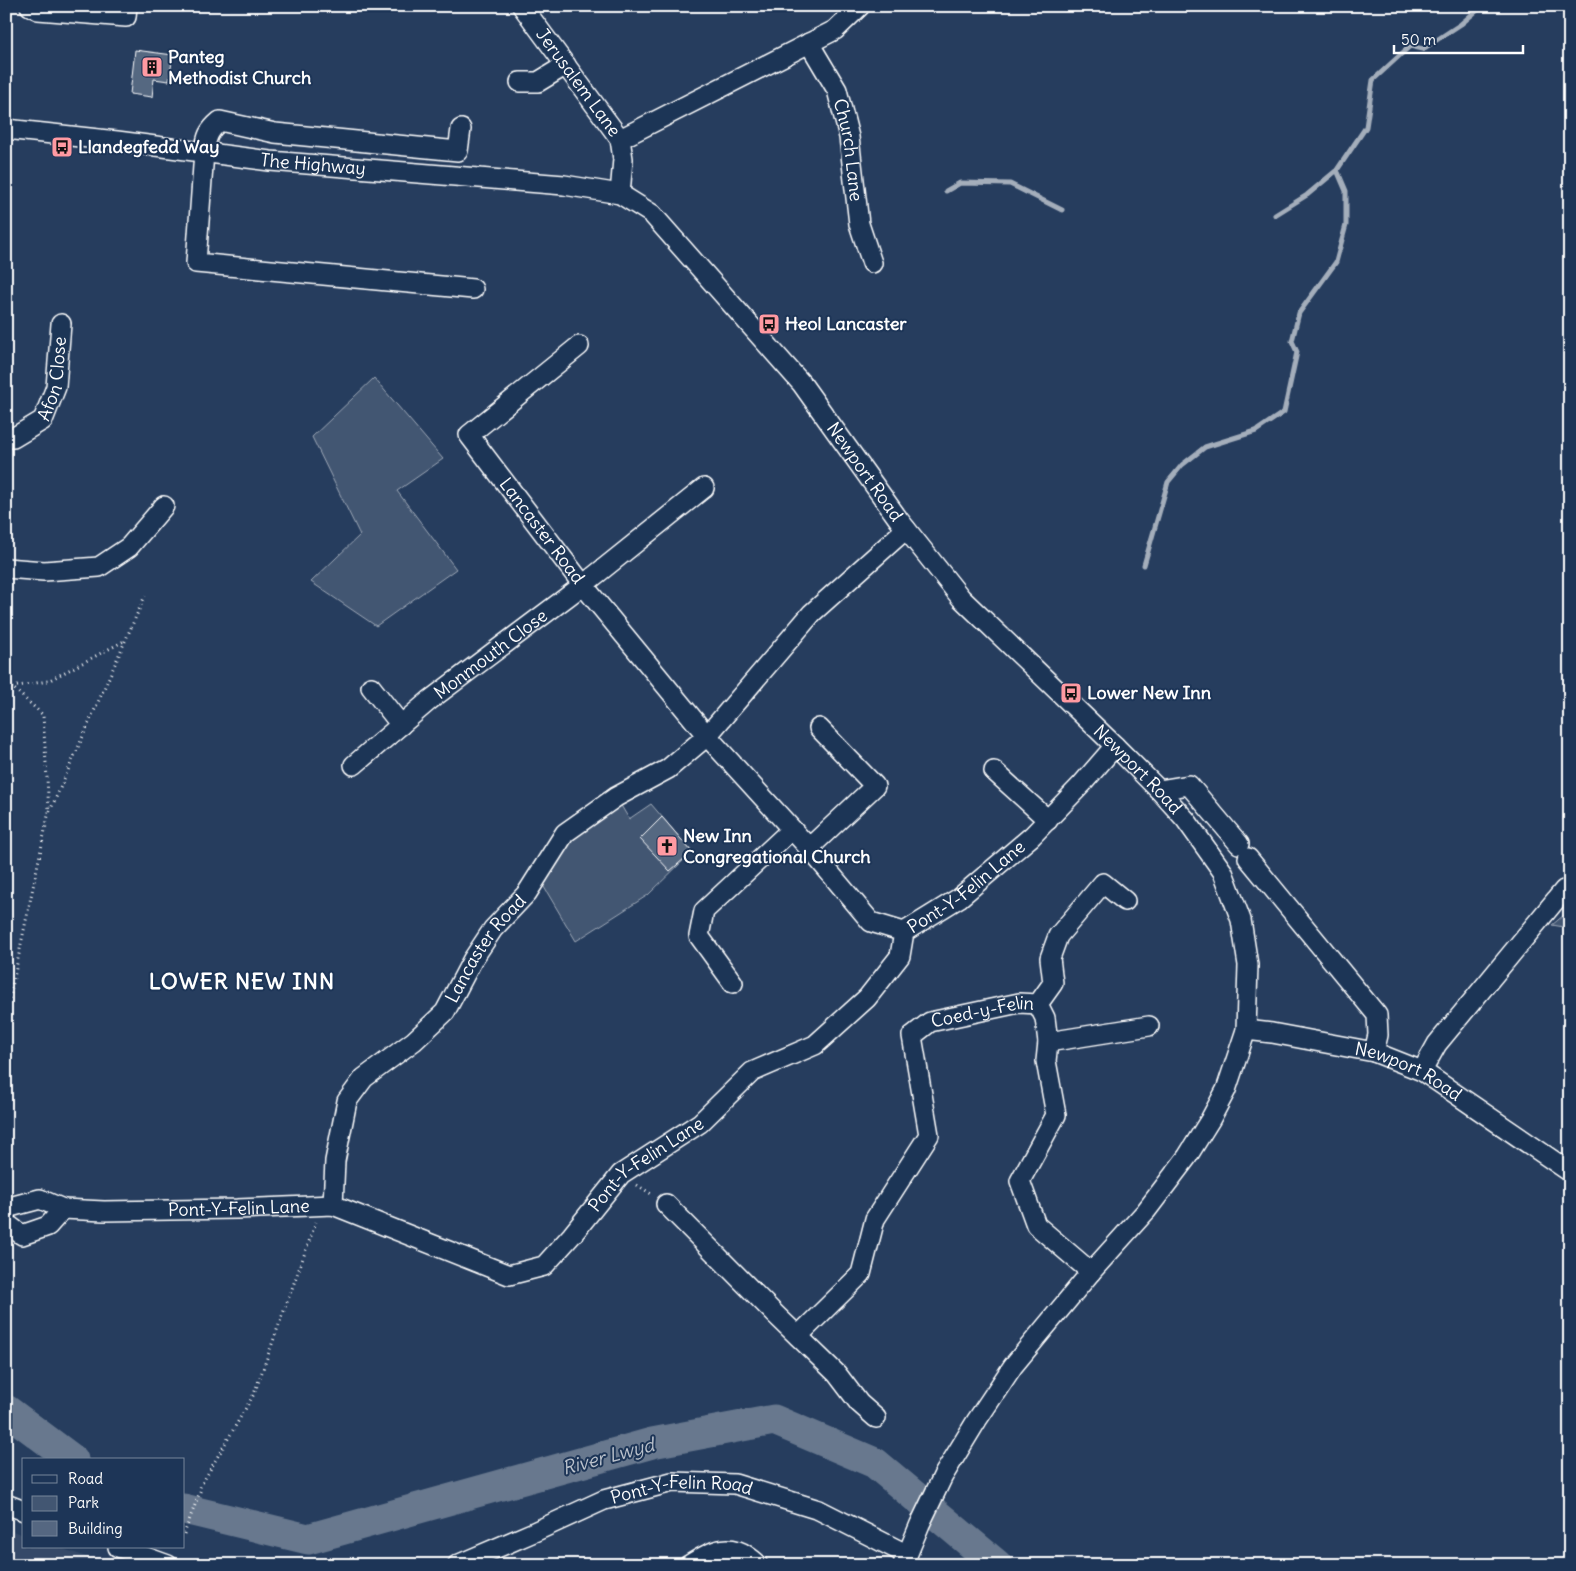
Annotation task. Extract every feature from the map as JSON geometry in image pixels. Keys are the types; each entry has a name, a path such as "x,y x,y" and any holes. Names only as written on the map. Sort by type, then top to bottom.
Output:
{"street":[{"path":"30,6 38,10 126,17 127,6"},
{"name":"Jerusalem Lane","path":"522,6 620,139 624,160 620,194"},
{"path":"620,139 835,30 860,6"},
{"name":"Church Lane","path":"810,43 838,90 850,137 859,224 872,263"},
{"path":"520,82 538,82 566,65"},
{"path":"461,129 458,151 275,133 220,121 210,128 206,139 196,263 473,289"},
{"name":"The Highway","path":"6,129 204,152 270,162 564,185 620,194"},
{"name":"Newport Road","path":"620,194 652,214 802,384 906,529 961,598 1115,746 1186,820 1223,872 1241,920 1248,965 1246,1030 1374,1052 1422,1071 1570,1172"},
{"name":"Afon Close","path":"6,438 13,438 43,420 56,387 61,324"},
{"name":"Lancaster Road","path":"579,346 469,435 583,585 707,736 809,848 871,922 904,932"},
{"name":"Monmouth Close","path":"354,765 430,700 583,585 704,488"},
{"path":"6,568 44,571 99,567 129,547 164,506"},
{"name":"Lancaster Road","path":"327,1205 347,1101 364,1078 414,1041 445,1012 493,929 527,893 565,833 616,797 668,770 707,736 812,613 906,529"},
{"path":"371,686 401,725"},
{"path":"809,848 875,786 819,728"},
{"name":"Pont-Y-Felin Lane","path":"6,1208 40,1199 63,1209 114,1211 327,1205 509,1275 544,1266 572,1235 620,1174 700,1123 752,1072 815,1045 867,998 900,956 904,932 959,898 1032,836 1082,784 1115,746"},
{"path":"994,771 1048,820"},
{"path":"1159,790 1189,785 1244,850 1377,1015 1378,1035 1374,1052"},
{"path":"733,983 699,936 704,911 792,830"},
{"path":"1038,1004 1053,983 1050,958 1058,936 1103,883 1125,901"},
{"path":"1422,1071 1437,1044 1564,890"},
{"name":"Coed-y-Felin","path":"798,1336 861,1274 875,1219 929,1135 912,1036 930,1022 1019,1003 1038,1004 1045,1018 1048,1042 1046,1061 1056,1115 1020,1181 1036,1225 1092,1272"},
{"path":"1048,1042 1149,1026"},
{"path":"905,1560 943,1476 1013,1366 1146,1211 1192,1150 1226,1090 1246,1030"},
{"path":"666,1204 837,1374 859,1403 876,1418"},
{"path":"6,1223 22,1235 48,1226 63,1209"},
{"name":"Pont-Y-Felin Road","path":"463,1564 604,1500 672,1482 735,1484 819,1510 905,1560"},
{"path":"6,1504 22,1510"},
{"path":"121,1548 168,1565"},
{"path":"689,1565 706,1554 720,1549 732,1548 742,1552 758,1565"}],"path":[{"path":"6,1016 49,811 145,596"},
{"path":"6,689 48,681 126,640"},
{"path":"12,687 43,715 49,811"},
{"path":"620,1174 666,1204"},
{"path":"185,1531 200,1488 254,1394 327,1205"}],"shaded area":[{"path":"6,1529 22,1534 22,1548 61,1548 109,1565 6,1565"}],"green space":[{"path":"374,378 443,459 397,491 456,569 376,626 311,582 360,535 312,437"},
{"path":"616,797 629,819 651,804 692,852 648,895 576,941 538,877 565,833"},
{"path":"1570,910 1570,928 1552,925"}],"building":[{"name":"Panteg Methodist Church","path":"135,50 173,55 169,81 154,79 152,97 130,94"},
{"name":"New Inn Congregational Church","path":"662,817 692,852 670,871 640,839"}],"waterway":[{"path":"1275,215 1307,195 1337,170 1366,127 1373,80 1410,46 1423,49 1461,24 1482,6"},
{"path":"1144,565 1168,482 1182,465 1205,447 1256,431 1284,412 1297,352 1292,341 1299,313 1336,262 1346,225 1346,191 1337,170"},
{"path":"946,191 960,183 1010,184 1062,210"},
{"name":"River Lwyd","path":"6,1410 70,1458"},
{"name":"River Lwyd","path":"185,1509 308,1539 652,1443 774,1420 875,1463 997,1565"}],"place":[{"name":"Panteg Methodist Church","path":"152,67"},
{"name":"Llandegfedd Way","path":"62,147"},
{"name":"Heol Lancaster","path":"769,324"},
{"name":"Lower New Inn","path":"1071,693"},
{"name":"New Inn Congregational Church","path":"667,846"}],"district":[{"name":"LOWER NEW INN","path":"242,981"}]}
